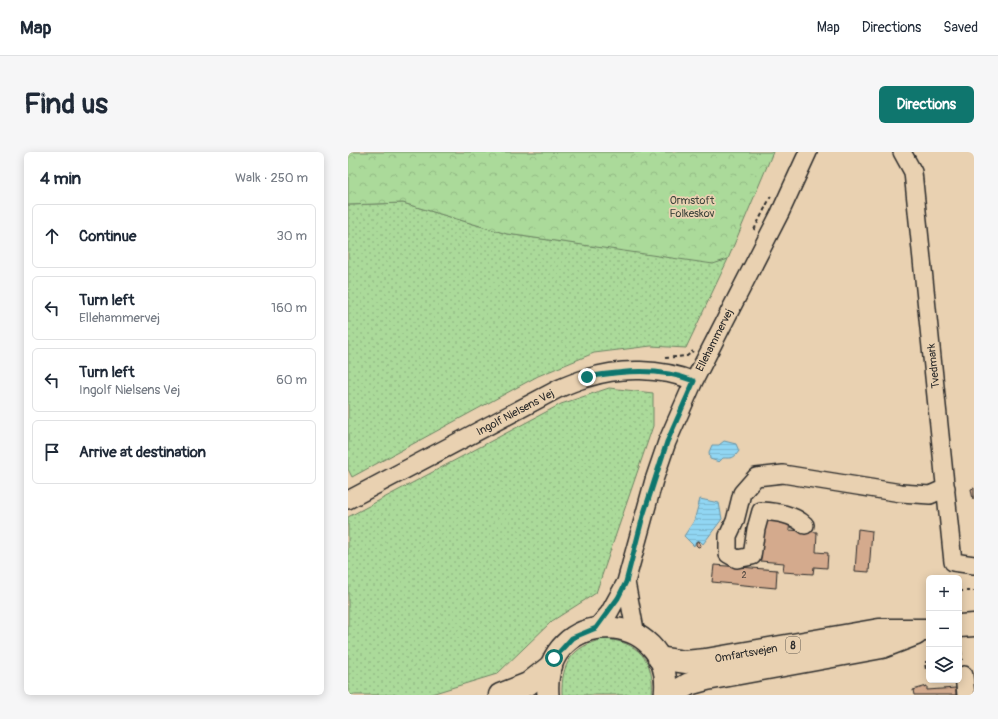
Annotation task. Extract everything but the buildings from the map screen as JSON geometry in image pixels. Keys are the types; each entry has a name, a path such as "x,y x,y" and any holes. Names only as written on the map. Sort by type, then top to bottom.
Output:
{"highway":[{"path":"962,626 974,625"},
{"name":"Omfartsvejen","path":"659,658 684,662 706,660 879,630 926,630"},
{"name":"Omfartsvejen","path":"670,695 689,684 707,678 882,647 926,631"},
{"path":"500,695 528,684 551,666"}],"main road":[{"path":"548,695 548,676 559,650 572,638 596,628 617,628 636,635 645,641 659,658 665,678 665,695"}],"street":[{"name":"Ellehammervej","path":"596,628 610,611 626,582 654,480 667,442 694,381 780,212 808,152"},
{"name":"Tvedmark","path":"902,152 913,172 953,562 974,565"},
{"name":"Ingolf Nielsens Vej","path":"348,500 558,389 587,377 619,371 662,372 694,381"},
{"path":"805,525 798,519 777,512 761,511 756,529 752,556 737,559 728,554 728,536 735,521 742,494 756,477 783,474 901,494 930,495 946,488"},
{"name":"Ellehammervej","path":"626,582 636,635"},
{"path":"962,665 966,695"}],"path":[{"path":"751,237 772,194"},
{"path":"663,358 687,356 694,350"},
{"path":"962,591 974,591"}],"green space":[{"name":"Ormstoft Folkeskov","path":"348,152 773,152 728,259 713,264 507,234 403,203 348,205"},
{"path":"403,203 507,234 713,263 728,259 686,348 651,346 594,353 538,376 352,477 348,469 348,205"},
{"path":"609,388 653,393 653,426 596,593 552,621 497,674 428,695 348,695 348,517 561,404"},
{"path":"603,639 626,644 635,648 642,655 651,672 652,695 562,695 564,674 566,665 570,658 583,647 592,642"}],"water":[{"path":"724,441 736,444 739,451 737,454 732,458 723,458 719,462 710,459 709,452 712,445 719,445"},
{"path":"700,499 719,503 722,519 703,544 700,541 696,541 694,546 684,536 694,521"}],"route":[{"path":"554,658 559,650 572,638 588,630 596,628 609,613 618,598 626,582 643,516 667,442 694,381 662,372 619,371 587,377"}]}
